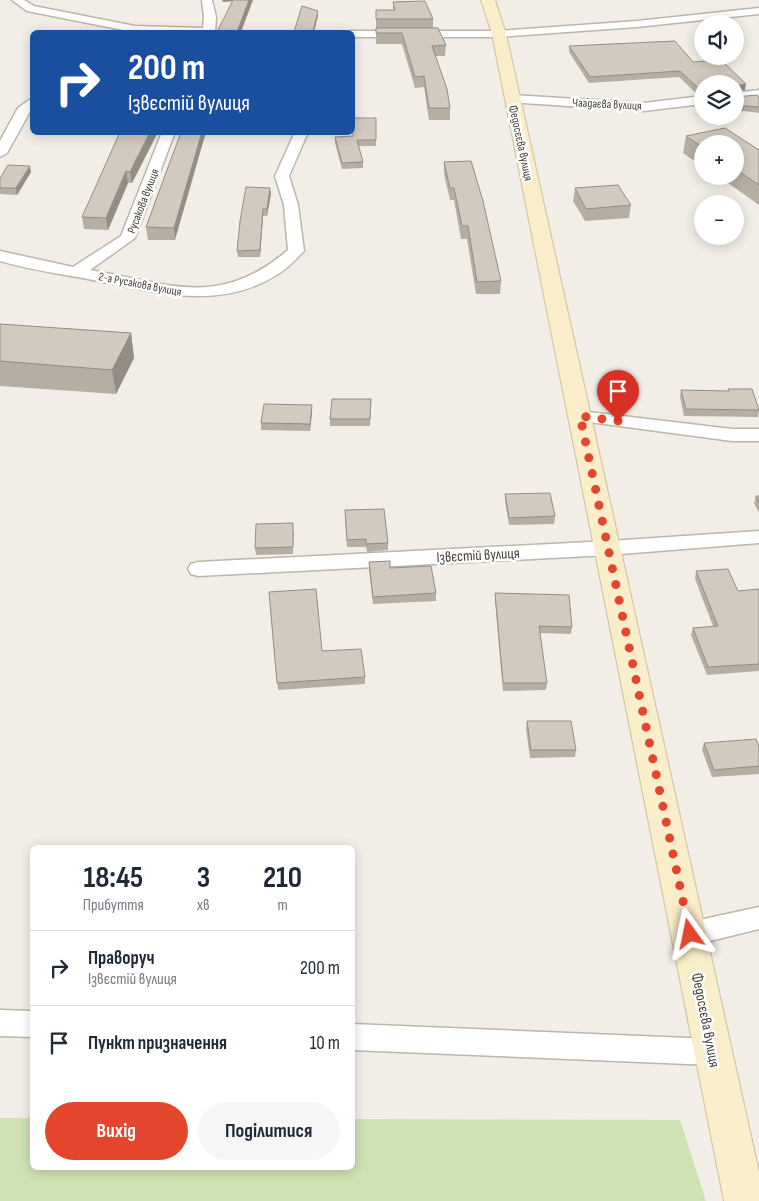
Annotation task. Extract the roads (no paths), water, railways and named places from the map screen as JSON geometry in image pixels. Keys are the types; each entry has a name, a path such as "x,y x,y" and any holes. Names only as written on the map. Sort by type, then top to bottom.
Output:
{"main road":[{"name":"Федосєєва вулиця","path":"488,0 499,34 690,934 712,1052 745,1201"}],"street":[{"path":"17,0 31,9 126,30"},
{"path":"206,0 210,17 208,30"},
{"path":"355,34 499,34 637,24 759,11"},
{"path":"744,96 759,94"},
{"name":"Чаадаєва вулиця","path":"512,99 644,107 694,101"},
{"path":"0,153 24,108 30,104"},
{"name":"Русакова вулиця","path":"76,272 128,238 168,135"},
{"name":"2-а Русакова вулиця","path":"0,256 24,264 76,272 174,293 209,294 240,285 270,273 296,251 291,205 282,176 301,135"},
{"path":"580,416 732,435 759,435"},
{"name":"Ізвєстій вулиця","path":"198,569 608,548 759,537"},
{"path":"690,934 759,918"},
{"path":"0,1022 30,1024"},
{"path":"355,1037 712,1052"}]}
